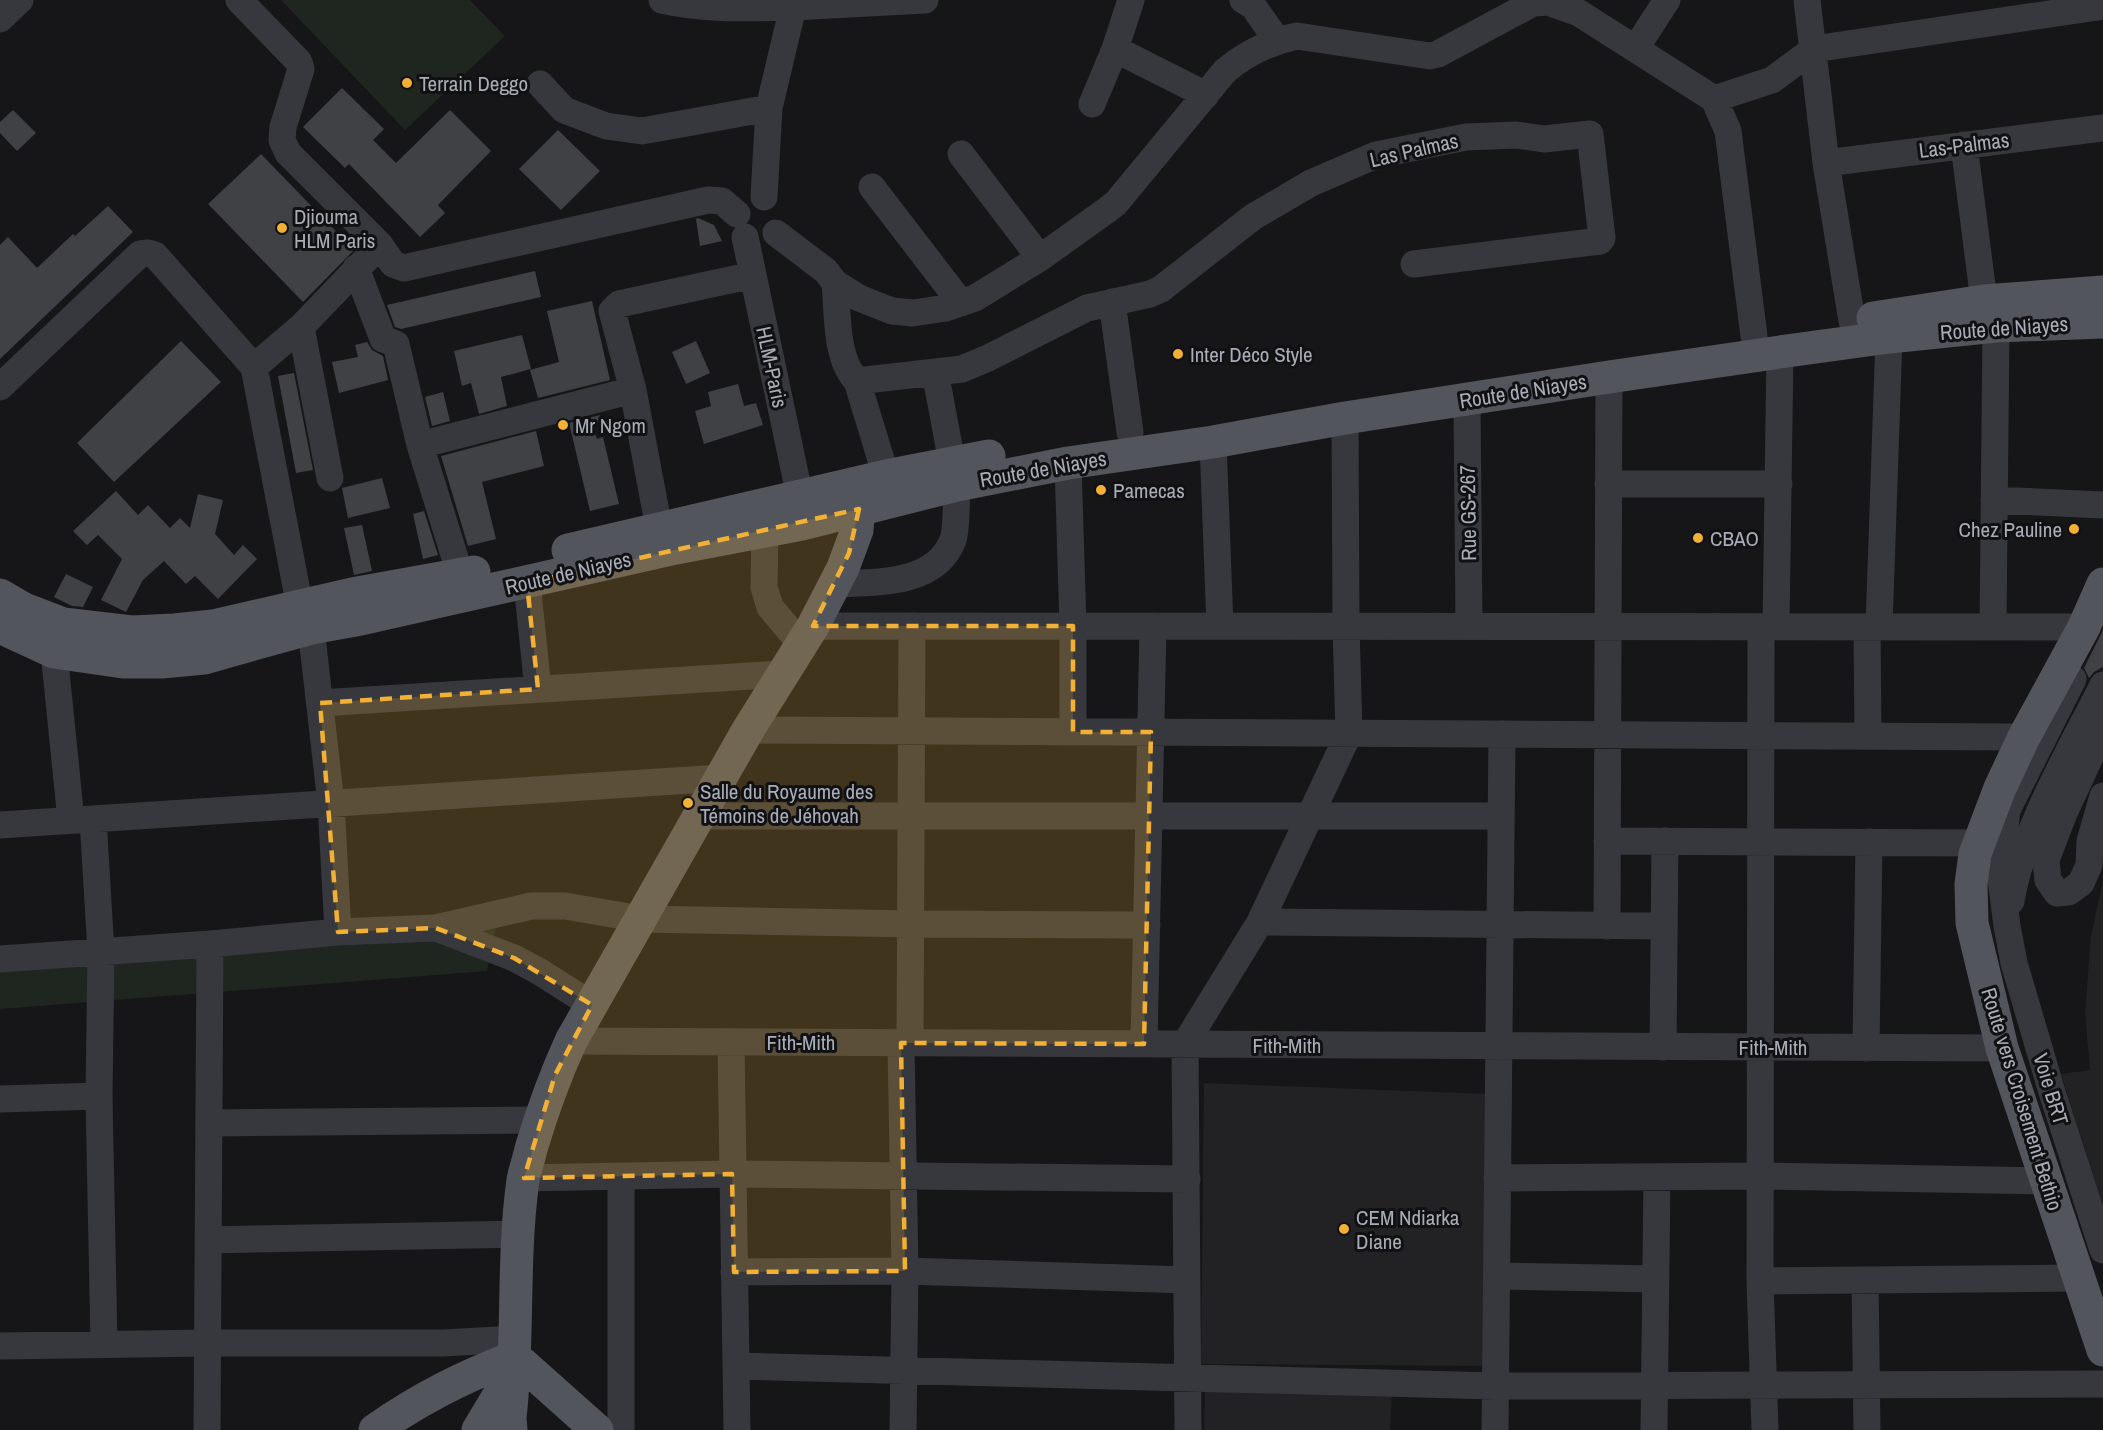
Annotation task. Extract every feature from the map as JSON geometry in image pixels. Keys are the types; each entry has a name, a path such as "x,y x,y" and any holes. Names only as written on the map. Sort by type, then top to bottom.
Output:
{"main road":[{"name":"Route de Niayes","path":"954,474 1064,441 1465,378 1767,344 1889,337 1990,313 2103,292"},
{"name":"Route de Niayes","path":"0,627 54,652 123,662 162,662 204,657 306,617 352,594 460,574 800,497 868,489 954,474 1068,463 1213,442 1345,418 1609,377 1767,344 1852,321 1990,313 2103,322"},
{"name":"Route de Niayes","path":"0,594 24,609 63,624 132,632 213,627 306,617 361,619 676,548 765,532 868,489"},
{"path":"511,1430 518,1234 524,1178 539,1120 555,1075 571,1041 720,778 807,635 843,568 854,542 868,489"},
{"name":"Route vers Croisement Bethio","path":"2103,584 2094,623 2024,737 2000,788 1978,843 1971,884 1972,922 2002,1048 2103,1350"},
{"path":"375,1430 432,1394 471,1373 515,1355"},
{"path":"478,1430 515,1355"},
{"path":"515,1355 597,1430"}],"street":[{"path":"0,19 20,0"},
{"path":"239,0 299,62 301,69 282,140 288,153 380,244 393,264 404,268 708,200 722,201 753,241 762,242 770,239 780,225 781,216 778,208 764,197 755,197 747,200 741,206 741,225"},
{"path":"663,0 684,5 726,8 925,0"},
{"path":"1092,104 1115,49 1131,0"},
{"path":"1244,0 1253,6 1277,40"},
{"path":"1636,48 1667,0"},
{"path":"1807,0 1826,163 1852,321"},
{"path":"776,233 826,271 835,283 859,298 903,313 946,308 975,298 1040,258 1116,203 1225,71 1240,58 1277,40 1297,36 1430,56 1438,54 1533,3 1580,7 1636,48 1714,99 1728,131 1767,344 1779,484 1761,735 1760,1281 1765,1430"},
{"path":"764,197 769,108 793,7"},
{"path":"1714,99 1772,81 1814,49 2086,11"},
{"path":"1115,49 1206,95"},
{"path":"540,84 564,110 606,126 642,131 769,108"},
{"name":"Las-Palmas","path":"1826,163 2103,128"},
{"name":"Las Palmas","path":"1112,302 1138,298 1161,289 1253,217 1311,183 1376,155 1466,137 1516,135 1544,139 1590,134 1602,238 1600,241 1414,264"},
{"path":"1964,145 1990,313 1994,500 1993,627"},
{"path":"961,154 1040,258"},
{"path":"872,187 961,303"},
{"name":"HLM-Paris","path":"741,225 800,497"},
{"path":"254,367 301,327 380,244"},
{"path":"0,387 140,254 148,253 155,255 254,367 306,617 320,703 331,803 338,932"},
{"path":"356,268 383,339 396,344 420,445 460,574"},
{"path":"659,528 633,390 612,311 619,304 753,274"},
{"path":"835,283 842,357 850,374 857,381 868,489"},
{"path":"857,381 962,369 1087,309 1112,302 1130,432"},
{"path":"301,327 330,478"},
{"path":"1868,736 1889,337"},
{"path":"834,584 877,582 914,576 940,562 954,539 954,474 935,372"},
{"path":"1607,926 1609,377"},
{"path":"420,445 633,390"},
{"name":"Rue GS-267","path":"1467,399 1469,626"},
{"path":"1188,1430 1185,1044 1260,922 1349,733 1345,418"},
{"path":"1213,442 1220,626"},
{"path":"1068,463 1073,626 1073,732"},
{"path":"1608,484 1779,484"},
{"path":"1994,500 2103,505"},
{"path":"765,532 764,587 770,607 807,635 912,626 1993,627 2094,623"},
{"path":"527,583 538,689"},
{"name":"Voie BRT","path":"2094,623 2007,810 2000,871 2007,926 2025,1004 2103,1250"},
{"path":"903,1430 905,1271 903,1176 905,1043 911,924 912,626"},
{"path":"1144,1044 1153,626"},
{"path":"54,652 101,952 99,1096 104,1344"},
{"path":"320,703 782,674"},
{"name":"Voie BRT","path":"2007,926 2014,882 2035,823 2103,685"},
{"path":"2103,729 2064,813 2046,860 2048,880 2057,893 2069,892 2081,883 2089,865 2090,841 2103,796"},
{"path":"748,730 2024,737"},
{"path":"1495,1430 1502,734"},
{"path":"0,825 720,778"},
{"path":"699,816 911,814 1501,816"},
{"path":"1607,841 1978,843"},
{"path":"1663,1047 1665,841"},
{"path":"1866,1048 1869,842"},
{"path":"0,959 210,945 338,932 436,928 531,906 566,906 641,919 1147,925"},
{"path":"1260,922 1664,926"},
{"path":"436,928 514,958 592,1005"},
{"path":"207,1430 210,945"},
{"name":"Fith-Mith","path":"571,1041 2002,1048"},
{"path":"730,1042 737,1430"},
{"path":"0,1099 99,1096"},
{"path":"209,1123 539,1120"},
{"path":"524,1178 732,1174 1187,1179"},
{"path":"1497,1178 1760,1176 2046,1181"},
{"path":"621,1177 621,1430"},
{"path":"1654,1430 1657,1177"},
{"path":"208,1240 518,1234"},
{"path":"734,1272 905,1271 1187,1280"},
{"path":"1497,1276 1656,1279"},
{"path":"1760,1281 2079,1278"},
{"path":"1864,1280 1867,1430"},
{"path":"0,1346 443,1343 515,1355"},
{"path":"736,1366 1495,1386 2103,1384"}],"highlighted area":[{"path":"859,509 849,553 813,626 1073,626 1073,732 1151,732 1144,1044 901,1043 905,1271 734,1272 732,1174 524,1178 555,1075 592,1005 514,958 436,928 338,932 320,703 538,689 527,583"}],"shaded area":[{"name":"Terrain Deggo","path":"281,0 470,0 505,36 405,130"},
{"path":"2103,880 2103,1206 2061,1074 2090,1070 2085,1013 2091,936"},
{"path":"498,916 487,971 0,1009 0,959"},
{"name":"CEM Ndiarka Diane","path":"1204,1083 1486,1094 1487,1366 1201,1364"},
{"path":"1205,1385 1392,1392 1390,1430 1204,1430"}],"building":[{"path":"342,88 384,129 373,140 396,163 450,110 491,151 438,205 445,213 420,237 349,164 345,168 303,127"},
{"path":"13,110 36,133 17,151 0,133 0,122"},
{"path":"558,130 600,171 561,210 519,169"},
{"name":"Djiouma HLM Paris","path":"261,154 354,250 303,302 208,204"},
{"path":"108,206 133,232 0,359 0,245 8,237 37,268 73,234 75,236"},
{"path":"696,219 714,225 722,241 700,246"},
{"path":"535,271 541,297 401,329 395,327 387,305"},
{"path":"592,301 610,380 538,398 530,370 559,362 547,311"},
{"path":"522,335 531,369 501,377 507,406 479,414 471,383 462,386 454,351"},
{"path":"181,341 221,382 114,482 77,443"},
{"path":"696,341 710,373 686,384 672,352"},
{"path":"367,342 372,350 383,356 388,380 339,393 332,362 358,357 355,345"},
{"path":"294,373 313,470 296,473 278,376"},
{"path":"738,384 744,406 756,403 763,425 704,444 695,411 711,406 708,392"},
{"path":"443,392 450,421 432,426 425,397"},
{"path":"600,415 601,422 592,426 597,439 603,437 619,504 590,511 569,423"},
{"path":"536,431 544,466 482,482 496,539 468,546 441,456"},
{"path":"382,478 390,508 348,518 342,488"},
{"path":"116,491 138,515 148,505 170,528 180,518 190,528 198,494 223,500 215,534 234,555 243,545 257,559 218,599 195,576 186,584 164,561 143,580 126,612 101,600 122,559 98,535 87,545 73,531"},
{"path":"424,511 438,555 423,559 413,514"},
{"path":"362,525 372,571 354,575 344,528"},
{"path":"66,574 93,587 83,607 72,606 54,597"},
{"path":"2103,630 2103,667 2089,678 2084,668"}],"place":[{"name":"Terrain Deggo","path":"407,83"},
{"name":"Djiouma HLM Paris","path":"282,228"},
{"name":"Inter Déco Style","path":"1178,354"},
{"name":"Mr Ngom","path":"563,425"},
{"name":"Pamecas","path":"1101,490"},
{"name":"Chez Pauline","path":"2074,529"},
{"name":"CBAO","path":"1698,538"},
{"name":"Salle du Royaume des Témoins de Jéhovah","path":"688,803"},
{"name":"CEM Ndiarka Diane","path":"1344,1229"}]}
